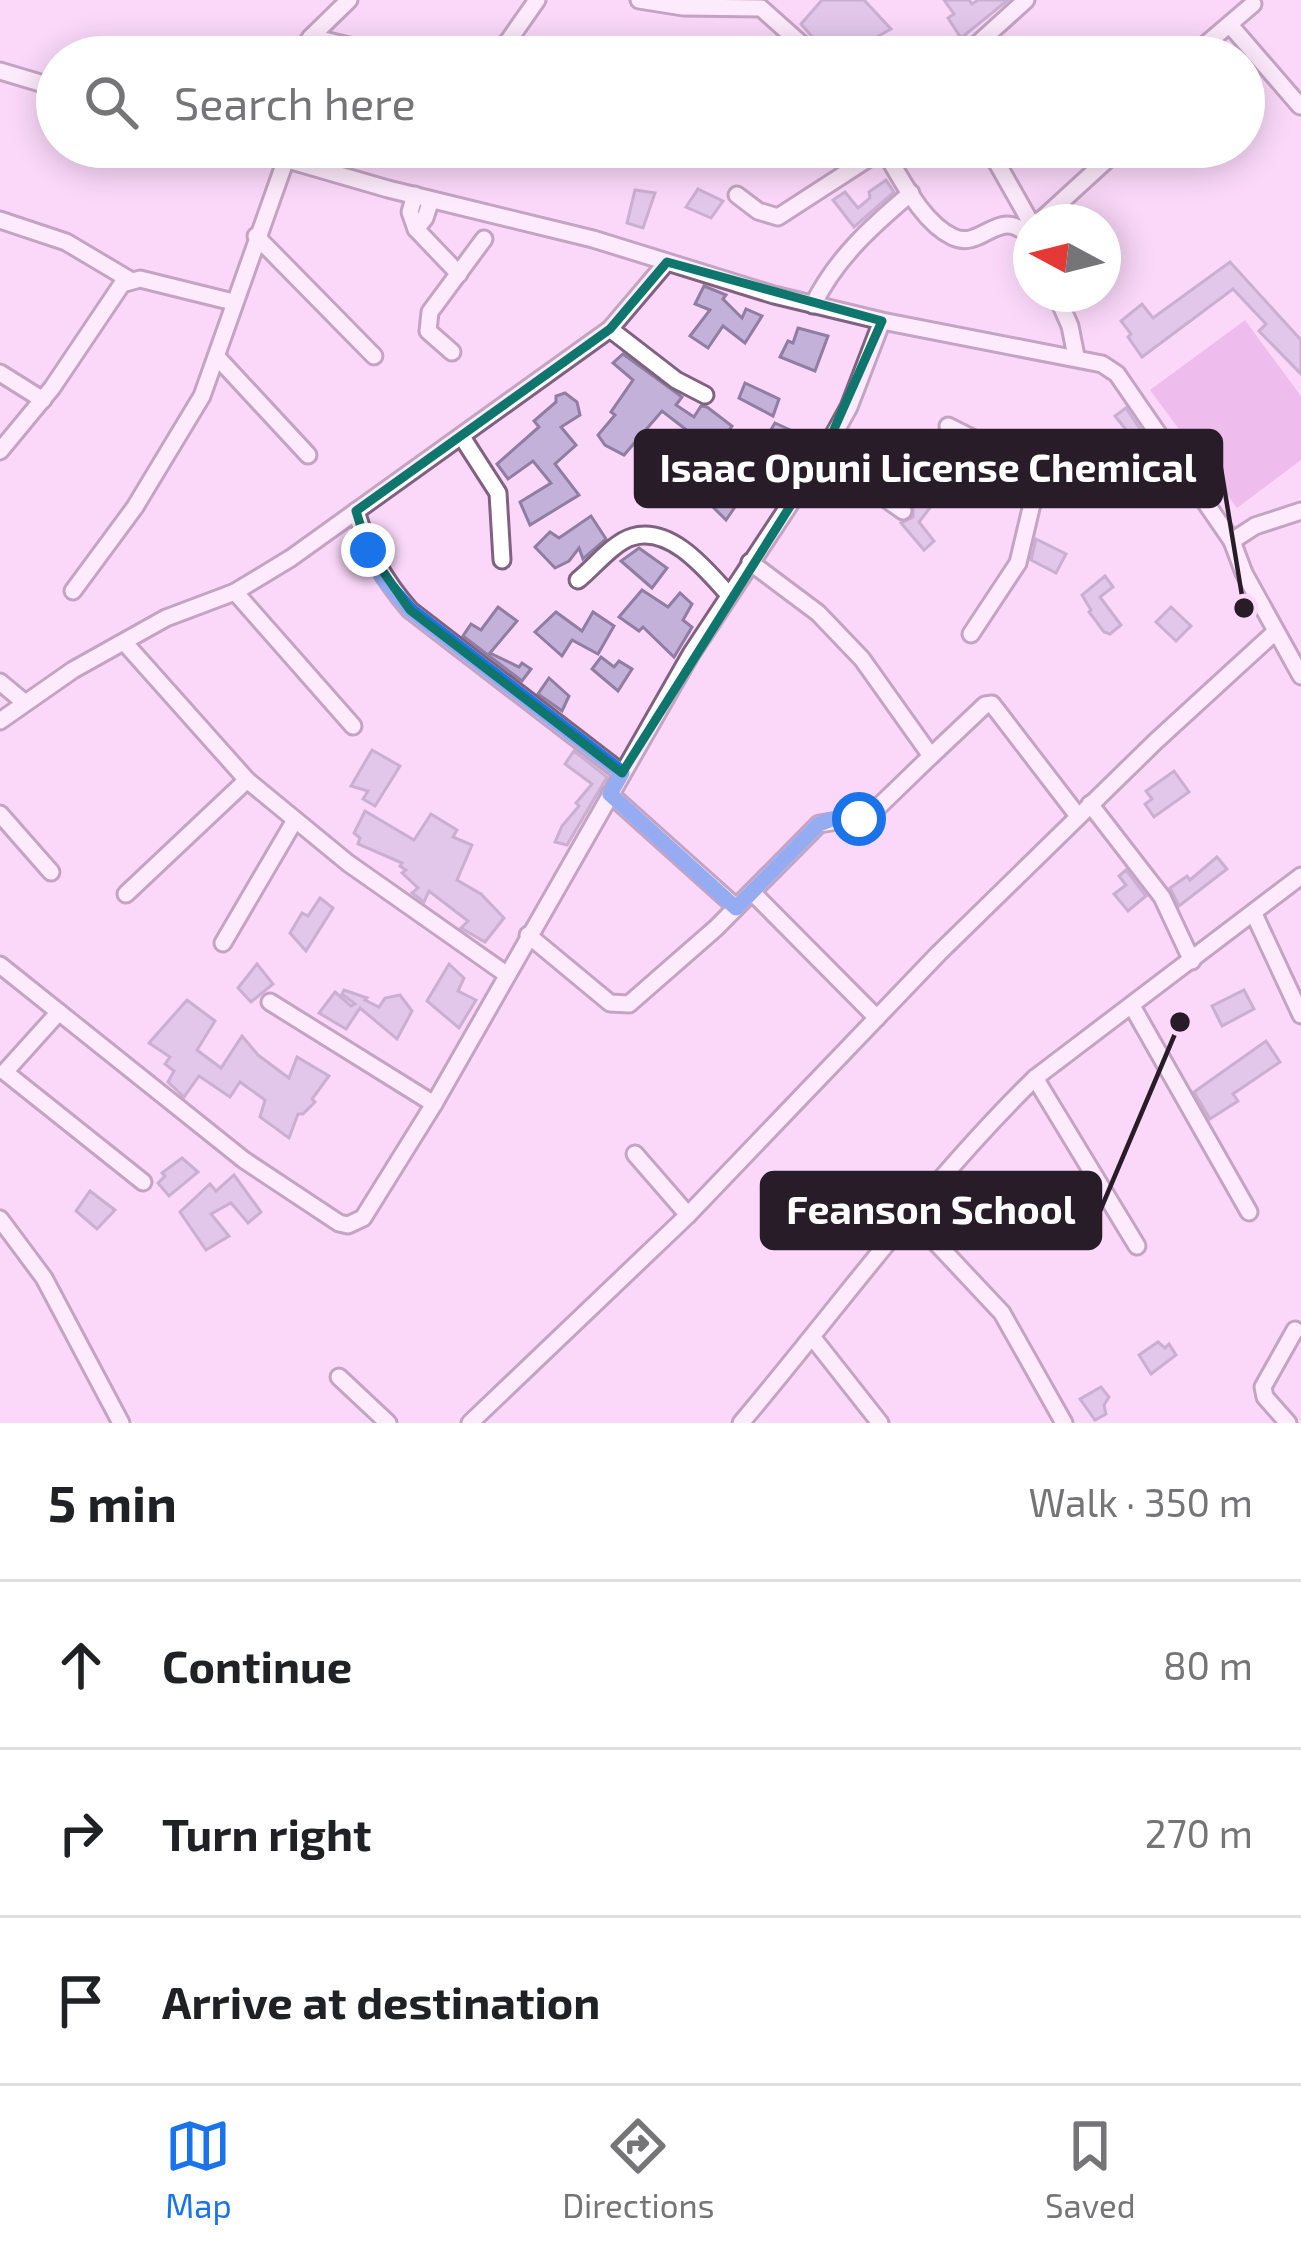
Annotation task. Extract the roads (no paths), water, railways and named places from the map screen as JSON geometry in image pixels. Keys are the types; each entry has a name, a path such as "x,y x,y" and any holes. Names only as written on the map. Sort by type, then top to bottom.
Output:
{"street":[{"path":"313,36 348,0"},
{"path":"512,36 537,0"},
{"path":"639,0 683,8 760,8 791,36"},
{"path":"986,36 1026,0"},
{"path":"1217,36 1253,4"},
{"path":"1230,25 1240,36"},
{"path":"1265,66 1300,106"},
{"path":"0,71 36,82"},
{"path":"73,591 135,507 202,396 282,168"},
{"path":"311,168 813,304 1076,356 1117,374 1232,541 1274,633 1301,676"},
{"path":"737,195 758,211 778,218 853,168"},
{"path":"895,168 923,210 957,239 1013,225"},
{"path":"999,168 1019,204"},
{"path":"1059,204 1098,168"},
{"path":"813,304 832,271 862,235 911,194"},
{"path":"423,198 410,212 416,229 459,274"},
{"path":"0,220 66,242 130,280"},
{"path":"256,236 374,356"},
{"path":"452,352 427,327 430,312 484,239"},
{"path":"0,721 73,670 166,618 235,592 356,511 610,329 667,262"},
{"path":"0,451 43,400 122,284 140,279 233,302"},
{"path":"1064,312 1076,356"},
{"path":"0,965 244,1160 339,1223 348,1225 363,1218 434,1104 622,773 729,596 823,454 849,407 882,321"},
{"path":"610,329 676,380 705,394"},
{"path":"218,358 308,455"},
{"path":"0,373 43,400"},
{"path":"948,426 1050,477 1089,483 1172,454"},
{"path":"462,437 498,493 502,560"},
{"path":"823,454 903,511"},
{"path":"971,634 1018,563 1037,483 1050,477"},
{"path":"356,511 382,578 410,610 622,773"},
{"path":"1232,541 1255,526 1301,511"},
{"path":"578,580 630,537 652,536 694,558 729,596"},
{"path":"751,562 818,613 862,659 931,756"},
{"path":"235,592 353,726"},
{"path":"470,1423 688,1215 1084,810 1274,633"},
{"path":"124,643 247,780 348,863 506,974"},
{"path":"0,682 24,703"},
{"path":"528,935 610,1003 629,1004 736,908 819,824 869,816 985,705 992,704 1162,898 1192,961"},
{"path":"126,894 247,780"},
{"path":"610,794 736,908"},
{"path":"0,814 51,872"},
{"path":"223,944 295,820"},
{"path":"741,1423 960,1156 1035,1078 1301,876"},
{"path":"752,892 877,1018"},
{"path":"1254,914 1301,1015"},
{"path":"270,1002 434,1104"},
{"path":"1132,1006 1249,1212"},
{"path":"59,1012 3,1074 143,1183"},
{"path":"1035,1078 1137,1246"},
{"path":"635,1154 688,1215"},
{"path":"910,1215 1002,1313 1064,1423"},
{"path":"0,1220 44,1278 117,1418 99,1423"},
{"path":"1288,1423 1265,1397 1264,1387 1294,1330"},
{"path":"813,1338 880,1423"},
{"path":"339,1377 388,1423"}],"place":[{"name":"Isaac Opuni License Chemical","path":"1244,608"},
{"name":"Feanson School","path":"1180,1022"}]}
